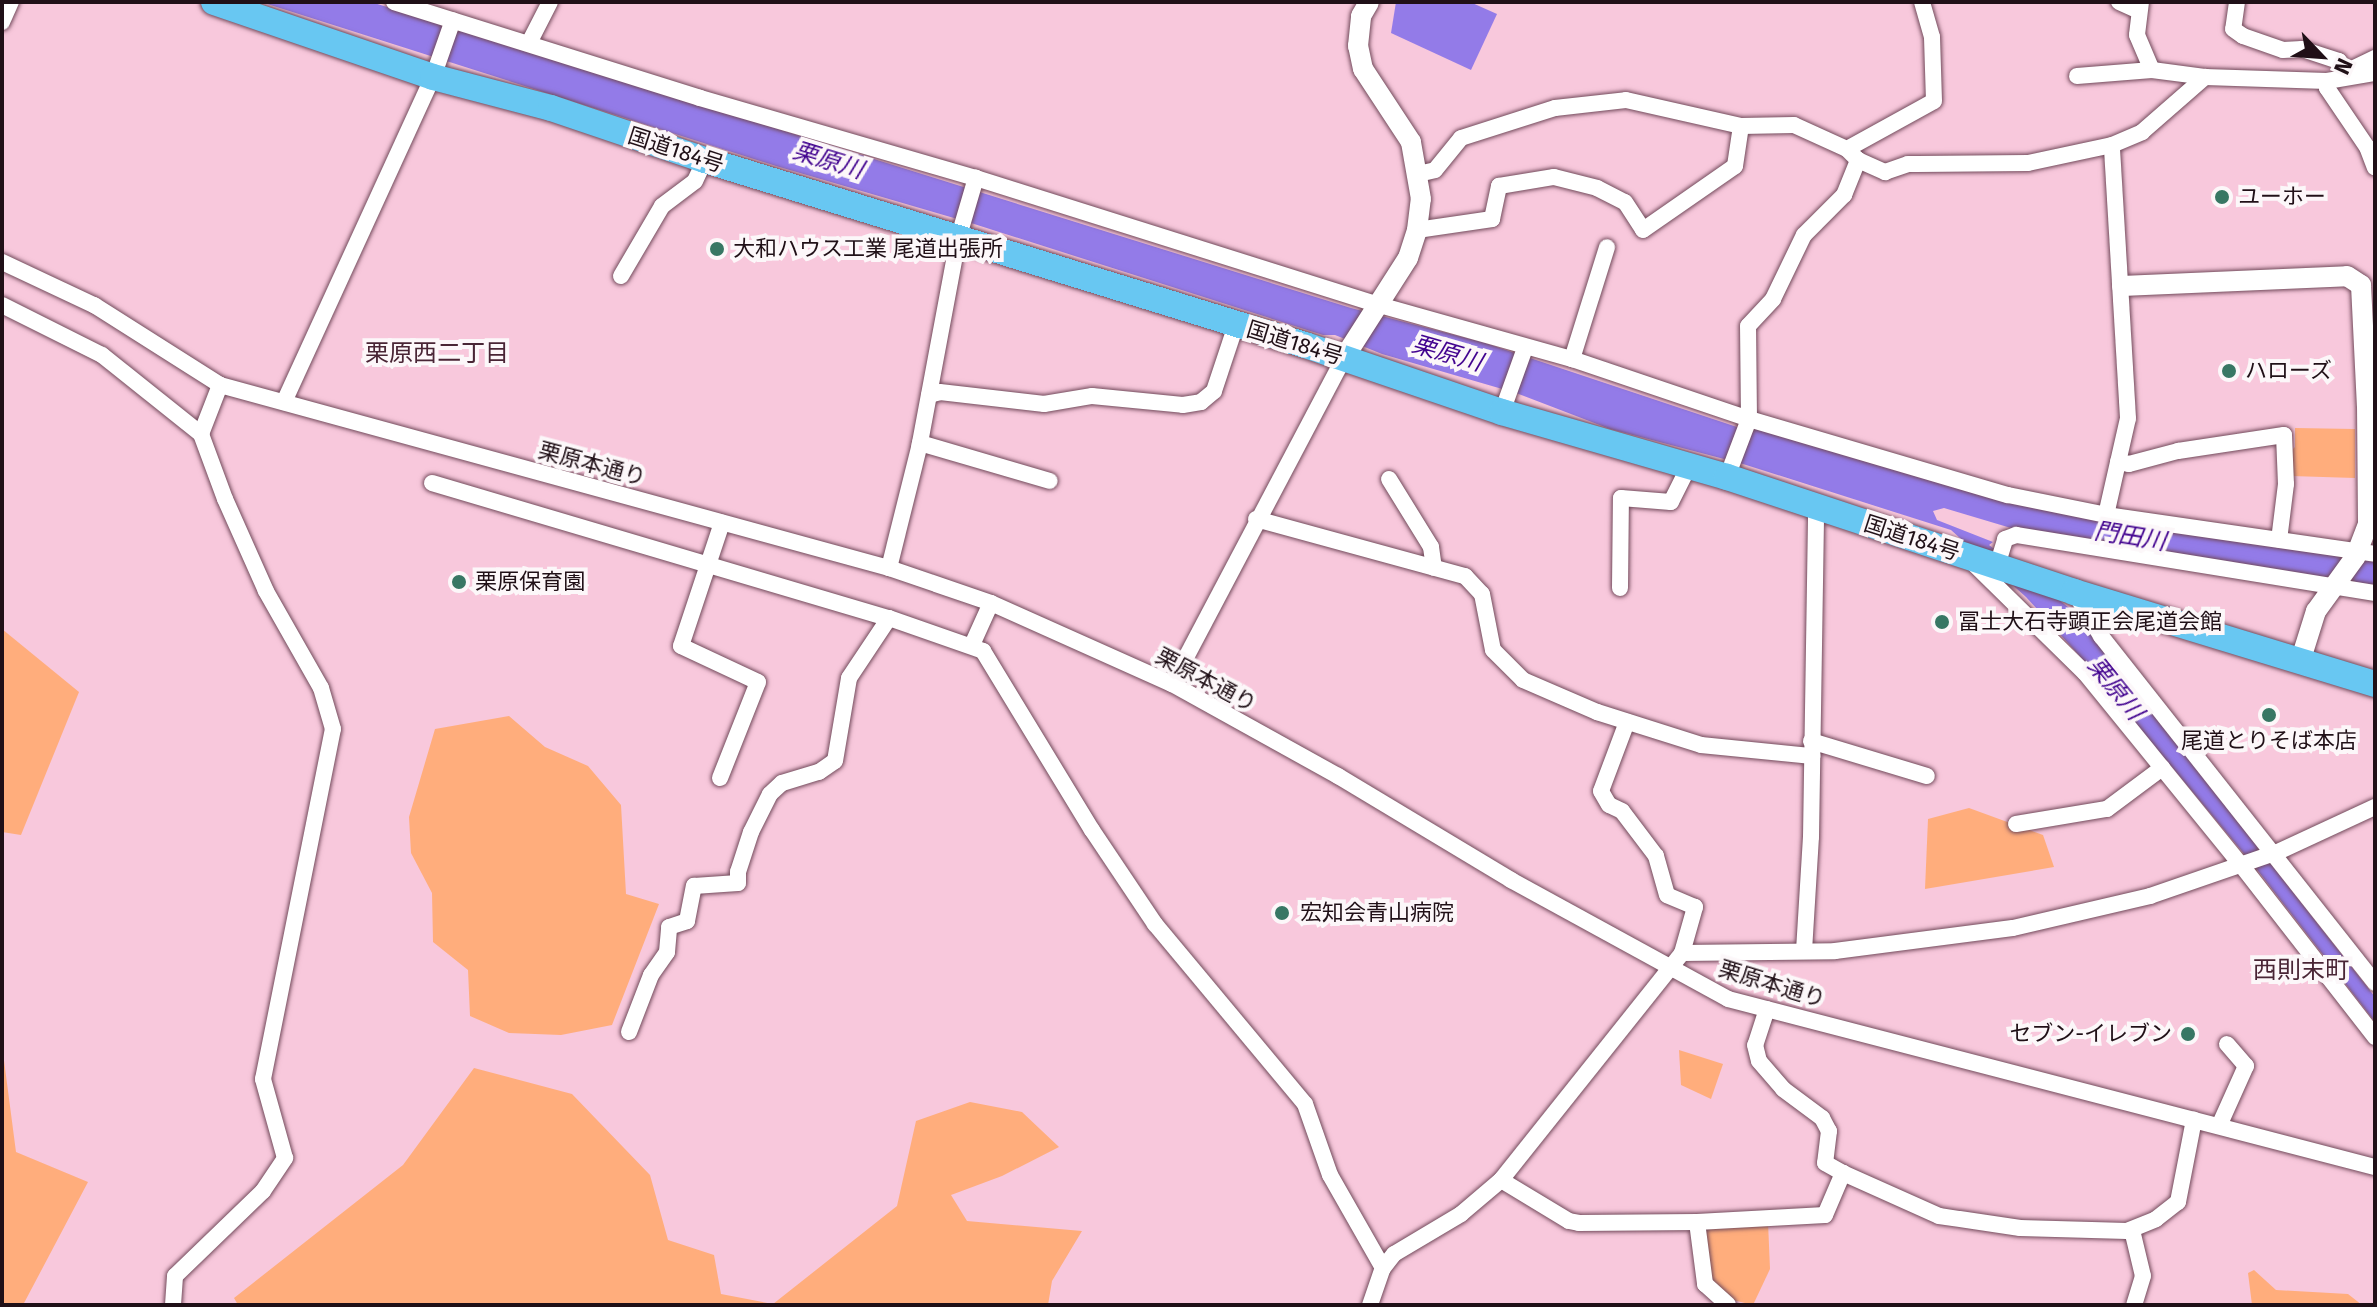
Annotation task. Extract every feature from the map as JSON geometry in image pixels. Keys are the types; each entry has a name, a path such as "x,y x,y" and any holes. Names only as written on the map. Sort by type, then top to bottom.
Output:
{"highway":[{"name":"国道184号","path":"214,2 436,69 705,160 960,232 1236,325 1349,351 1689,466 1729,472 1816,507 1986,559 2074,592 2375,684"}],"street":[{"path":"2,22 11,2"},
{"path":"394,2 452,24 529,43 1373,309 1523,353 1572,359 1747,423 2008,495 2106,515 2363,554"},
{"path":"529,43 550,2"},
{"path":"1172,684 1256,519 1349,351 1408,258 1417,230 1421,199 1411,142 1363,69 1358,46 1361,16 1369,2"},
{"path":"1729,472 1747,423 1748,326 1773,299 1804,235 1844,195 1852,154 1934,101 1932,37 1922,2"},
{"path":"2119,2 2139,6 2137,35 2152,70"},
{"path":"2237,2 2233,29 2243,36 2283,50 2302,49 2339,61 2346,76"},
{"path":"284,402 436,69 452,24"},
{"path":"2346,76 2375,58"},
{"path":"2077,76 2152,70 2205,77 2327,81 2375,73"},
{"path":"1418,174 1435,170 1461,138 1555,108 1626,100 1741,126 1794,125 1885,172 1908,164 2028,163 2112,145 2142,132 2205,77"},
{"path":"2327,81 2327,88 2367,147 2375,168"},
{"path":"1417,230 1492,219 1499,186 1554,177 1597,188 1625,202 1643,230 1735,166 1741,126"},
{"path":"2106,515 2128,418 2112,145"},
{"path":"621,276 662,206 695,181 705,160"},
{"path":"889,568 920,443 960,232 974,183"},
{"path":"1572,359 1607,247"},
{"name":"栗原本通り","path":"2,262 94,305 182,364 220,385 889,568 991,603 1172,684 1338,776 1511,880 1728,999 2375,1167"},
{"path":"2122,286 2347,276 2361,285 2368,417 2368,524 2363,554 2316,611 2300,662"},
{"path":"2,305 102,355 201,434 225,499 266,591 321,688 333,729 263,1079 285,1158 263,1191 175,1276 173,1305"},
{"path":"929,395 940,392 1044,404 1092,396 1183,405 1201,402 1214,391 1236,325"},
{"path":"1504,404 1523,353"},
{"path":"201,434 220,385"},
{"path":"2118,462 2129,464 2178,451 2284,435 2286,484 2279,540"},
{"path":"920,443 1050,481"},
{"path":"1620,588 1621,498 1671,502 1689,466"},
{"path":"1389,479 1431,547 1434,568"},
{"path":"432,483 710,568 889,618 983,651 1155,924 1305,1104 1330,1175 1383,1268"},
{"path":"1804,951 1816,507"},
{"path":"1256,519 1474,582 1482,594 1493,650 1523,680 1627,722 1701,745 1811,748 1927,776"},
{"path":"720,778 758,682 681,646 710,568 722,523"},
{"path":"2375,593 2336,584 2016,535 2005,539 1986,559 2244,864 2375,1037"},
{"path":"2074,592 2101,636 2270,854 2375,983"},
{"path":"972,645 991,603"},
{"path":"629,1032 651,975 667,952 669,927 687,921 694,886 738,883 738,872 751,832 770,794 782,783 819,772 835,761 849,678 889,618"},
{"path":"1356,1305 1372,1301 1383,1268 1394,1254 1461,1214 1501,1180 1682,953 1695,907 1667,895 1656,856 1622,811 1609,805 1601,791 1627,722"},
{"path":"2016,824 2107,809 2162,768"},
{"path":"1682,953 1804,951 2013,928 2111,907 2244,864 2375,807"},
{"path":"1767,1009 1755,1045 1759,1061 1783,1089 1822,1118 1829,1131 1825,1163 1939,1216 2020,1228 2132,1230 2156,1219 2178,1202 2194,1120"},
{"path":"2219,1126 2246,1066 2227,1044"},
{"path":"1501,1180 1569,1221 1697,1222 1825,1215 1843,1173"},
{"path":"1697,1222 1705,1284 1728,1305"},
{"path":"2132,1230 2143,1276 2134,1305"}],"shaded area":[{"path":"2295,428 2355,429 2355,478 2291,476 2289,453 2295,447"},
{"path":"2,629 79,692 21,835 2,832"},
{"path":"509,716 545,747 588,766 621,805 626,894 659,904 612,1025 561,1035 509,1033 470,1016 468,970 433,942 432,893 411,853 409,817 435,729"},
{"path":"1969,808 2043,835 2054,867 1925,889 1928,819"},
{"path":"2,1045 16,1152 88,1182 23,1305 2,1305"},
{"path":"1679,1050 1723,1064 1711,1099 1681,1085"},
{"path":"474,1068 572,1094 650,1175 668,1240 714,1255 721,1294 773,1304 897,1206 916,1121 970,1102 1022,1112 1059,1147 1002,1176 951,1195 967,1221 1082,1231 1052,1281 1048,1305 238,1305 234,1298 403,1165"},
{"path":"1768,1222 1770,1269 1753,1305 1729,1299 1714,1284 1706,1257 1704,1228"},
{"path":"2254,1270 2276,1290 2348,1294 2362,1305 2252,1305 2248,1273"}],"water":[{"path":"261,2 371,2 1351,308 1485,343 1737,427 1754,428 2044,507 2375,558 2375,585 2021,531 1944,508 1933,511 1937,520 1993,542 1989,545 2073,611 2375,997 2375,1022 2255,867 2078,654 2026,597 1951,530 1743,464 1610,429 1516,393 1382,354 1335,335 1323,335 971,223 776,166"},
{"path":"1396,2 1470,2 1497,14 1471,70 1391,33"}],"place":[{"name":"ユーホー","path":"2222,197"},
{"name":"大和ハウス工業 尾道出張所","path":"717,249"},
{"name":"ハローズ","path":"2229,371"},
{"name":"栗原保育園","path":"459,582"},
{"name":"冨士大石寺顕正会尾道会館","path":"1942,622"},
{"name":"尾道とりそば本店","path":"2269,715"},
{"name":"宏知会青山病院","path":"1282,913"},
{"name":"セブン-イレブン","path":"2188,1034"}],"district":[{"name":"栗原西二丁目","path":"437,354"},
{"name":"西則末町","path":"2301,971"}],"water label":[{"name":"栗原川","path":"828,161"},
{"name":"栗原川","path":"1447,354"},
{"name":"門田川","path":"2130,537"},
{"name":"栗原川","path":"2115,689"}]}
